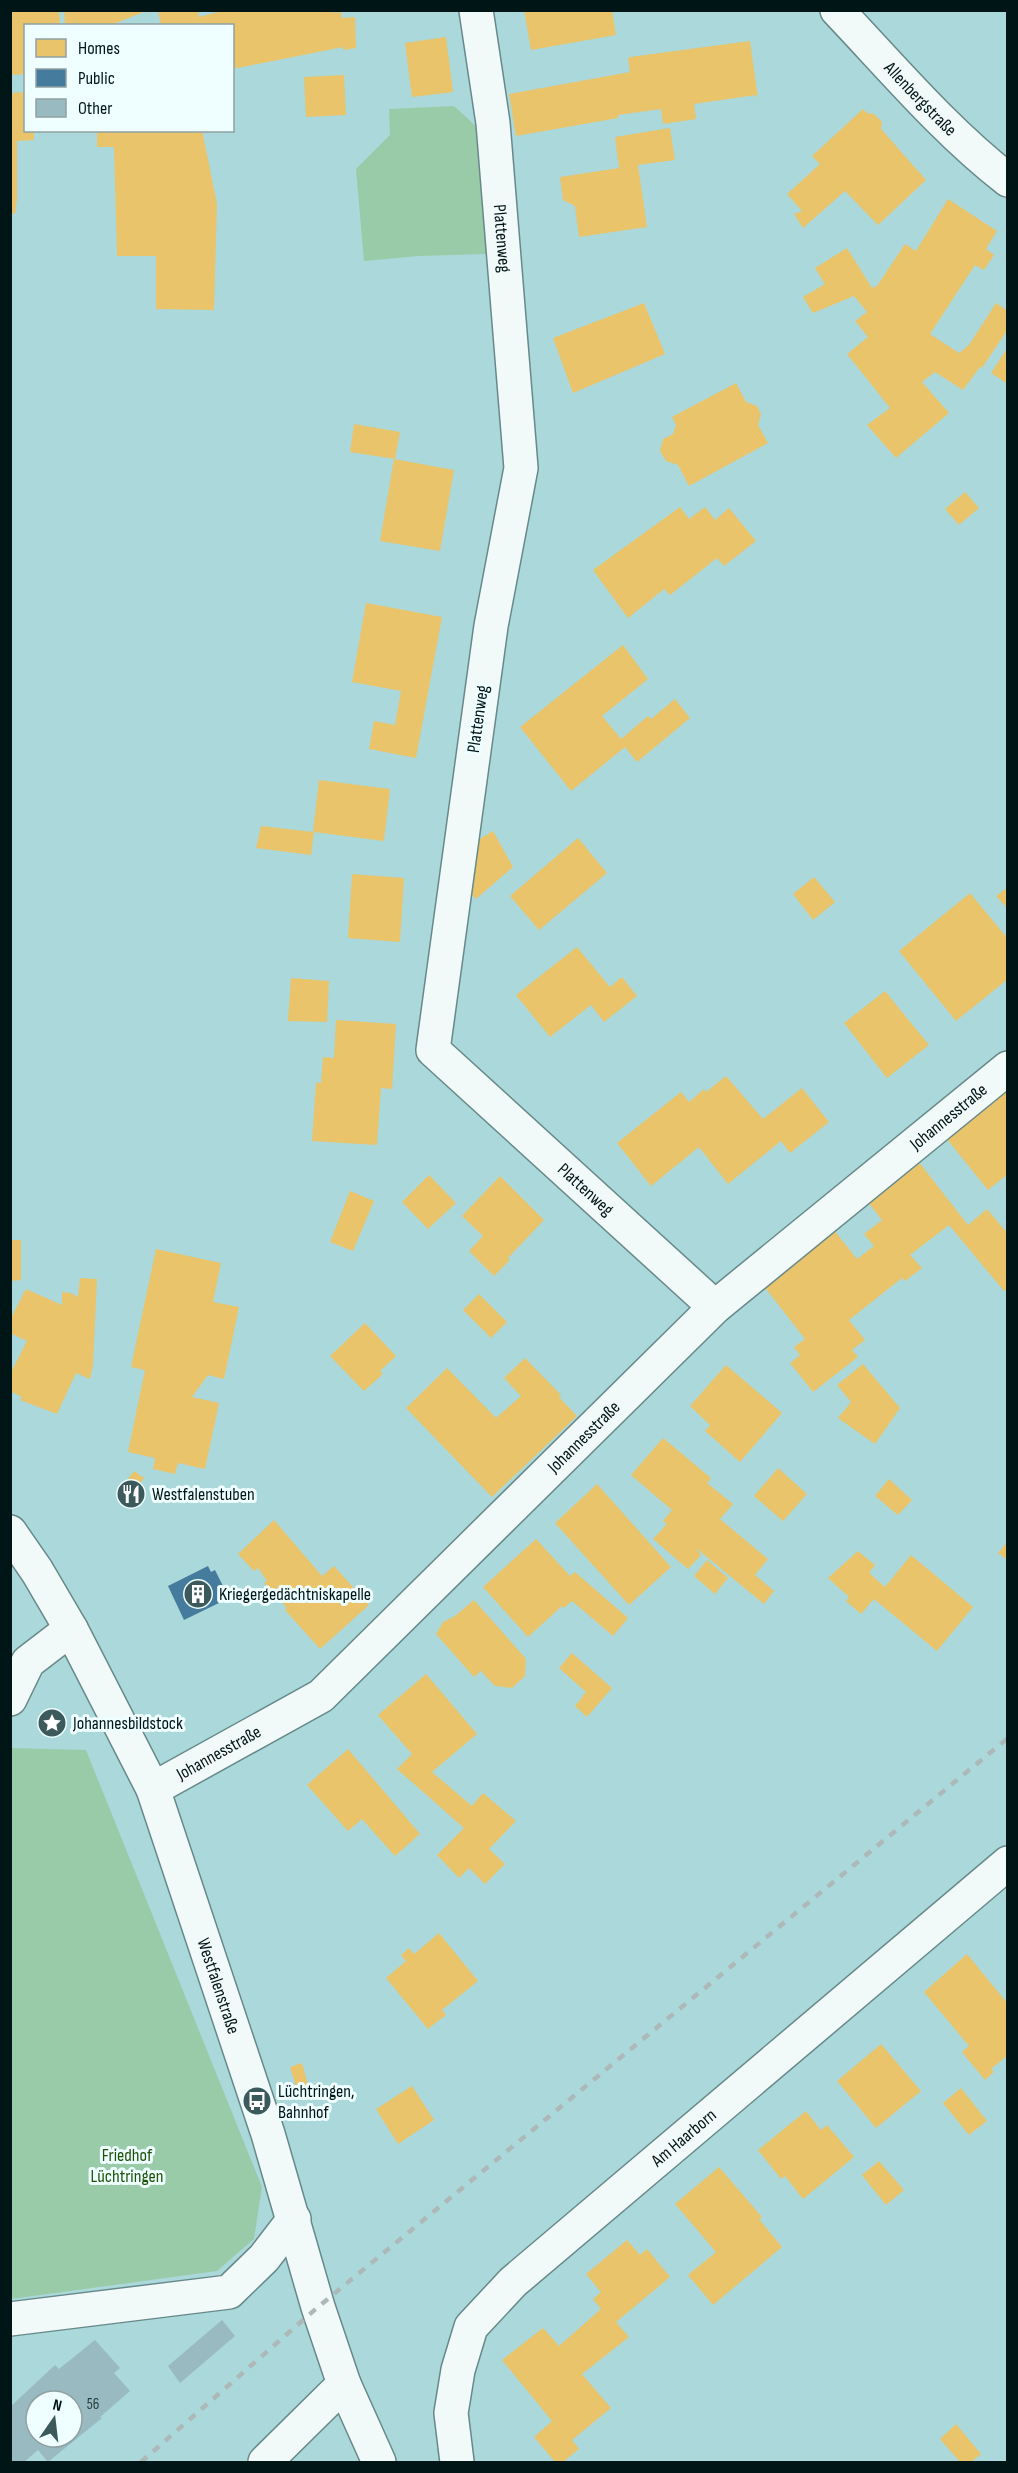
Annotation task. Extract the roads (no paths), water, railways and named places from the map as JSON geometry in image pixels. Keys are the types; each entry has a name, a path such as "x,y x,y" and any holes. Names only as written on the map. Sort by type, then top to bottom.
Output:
{"street":[{"name":"Plattenweg","path":"476,10 493,123 521,468 490,637 433,1050 715,1307"},
{"name":"Allenbergstraße","path":"837,10 941,118 990,166 1008,180"},
{"name":"Johannesstraße","path":"153,1789 321,1696 715,1307 1008,1068"},
{"name":"Westfalenstraße","path":"10,1532 37,1571 71,1629 153,1789 268,2134 318,2307 344,2384 379,2463"},
{"path":"10,1699 28,1662 71,1629"},
{"name":"Am Haarborn","path":"457,2463 451,2413 458,2370 471,2327 513,2282 1008,1863"},
{"path":"10,2319 229,2292 264,2258 294,2219"},
{"path":"265,2463 344,2384"}],"railway":[{"path":"141,2462 318,2307 1008,1738"}],"place":[{"name":"Westfalenstuben","path":"131,1494"},
{"name":"Kriegergedächtniskapelle","path":"198,1594"},
{"name":"Johannesbildstock","path":"52,1723"},
{"name":"Lüchtringen, Bahnhof","path":"257,2101"}],"park label":[{"name":"Friedhof Lüchtringen","path":"127,2165"}]}
